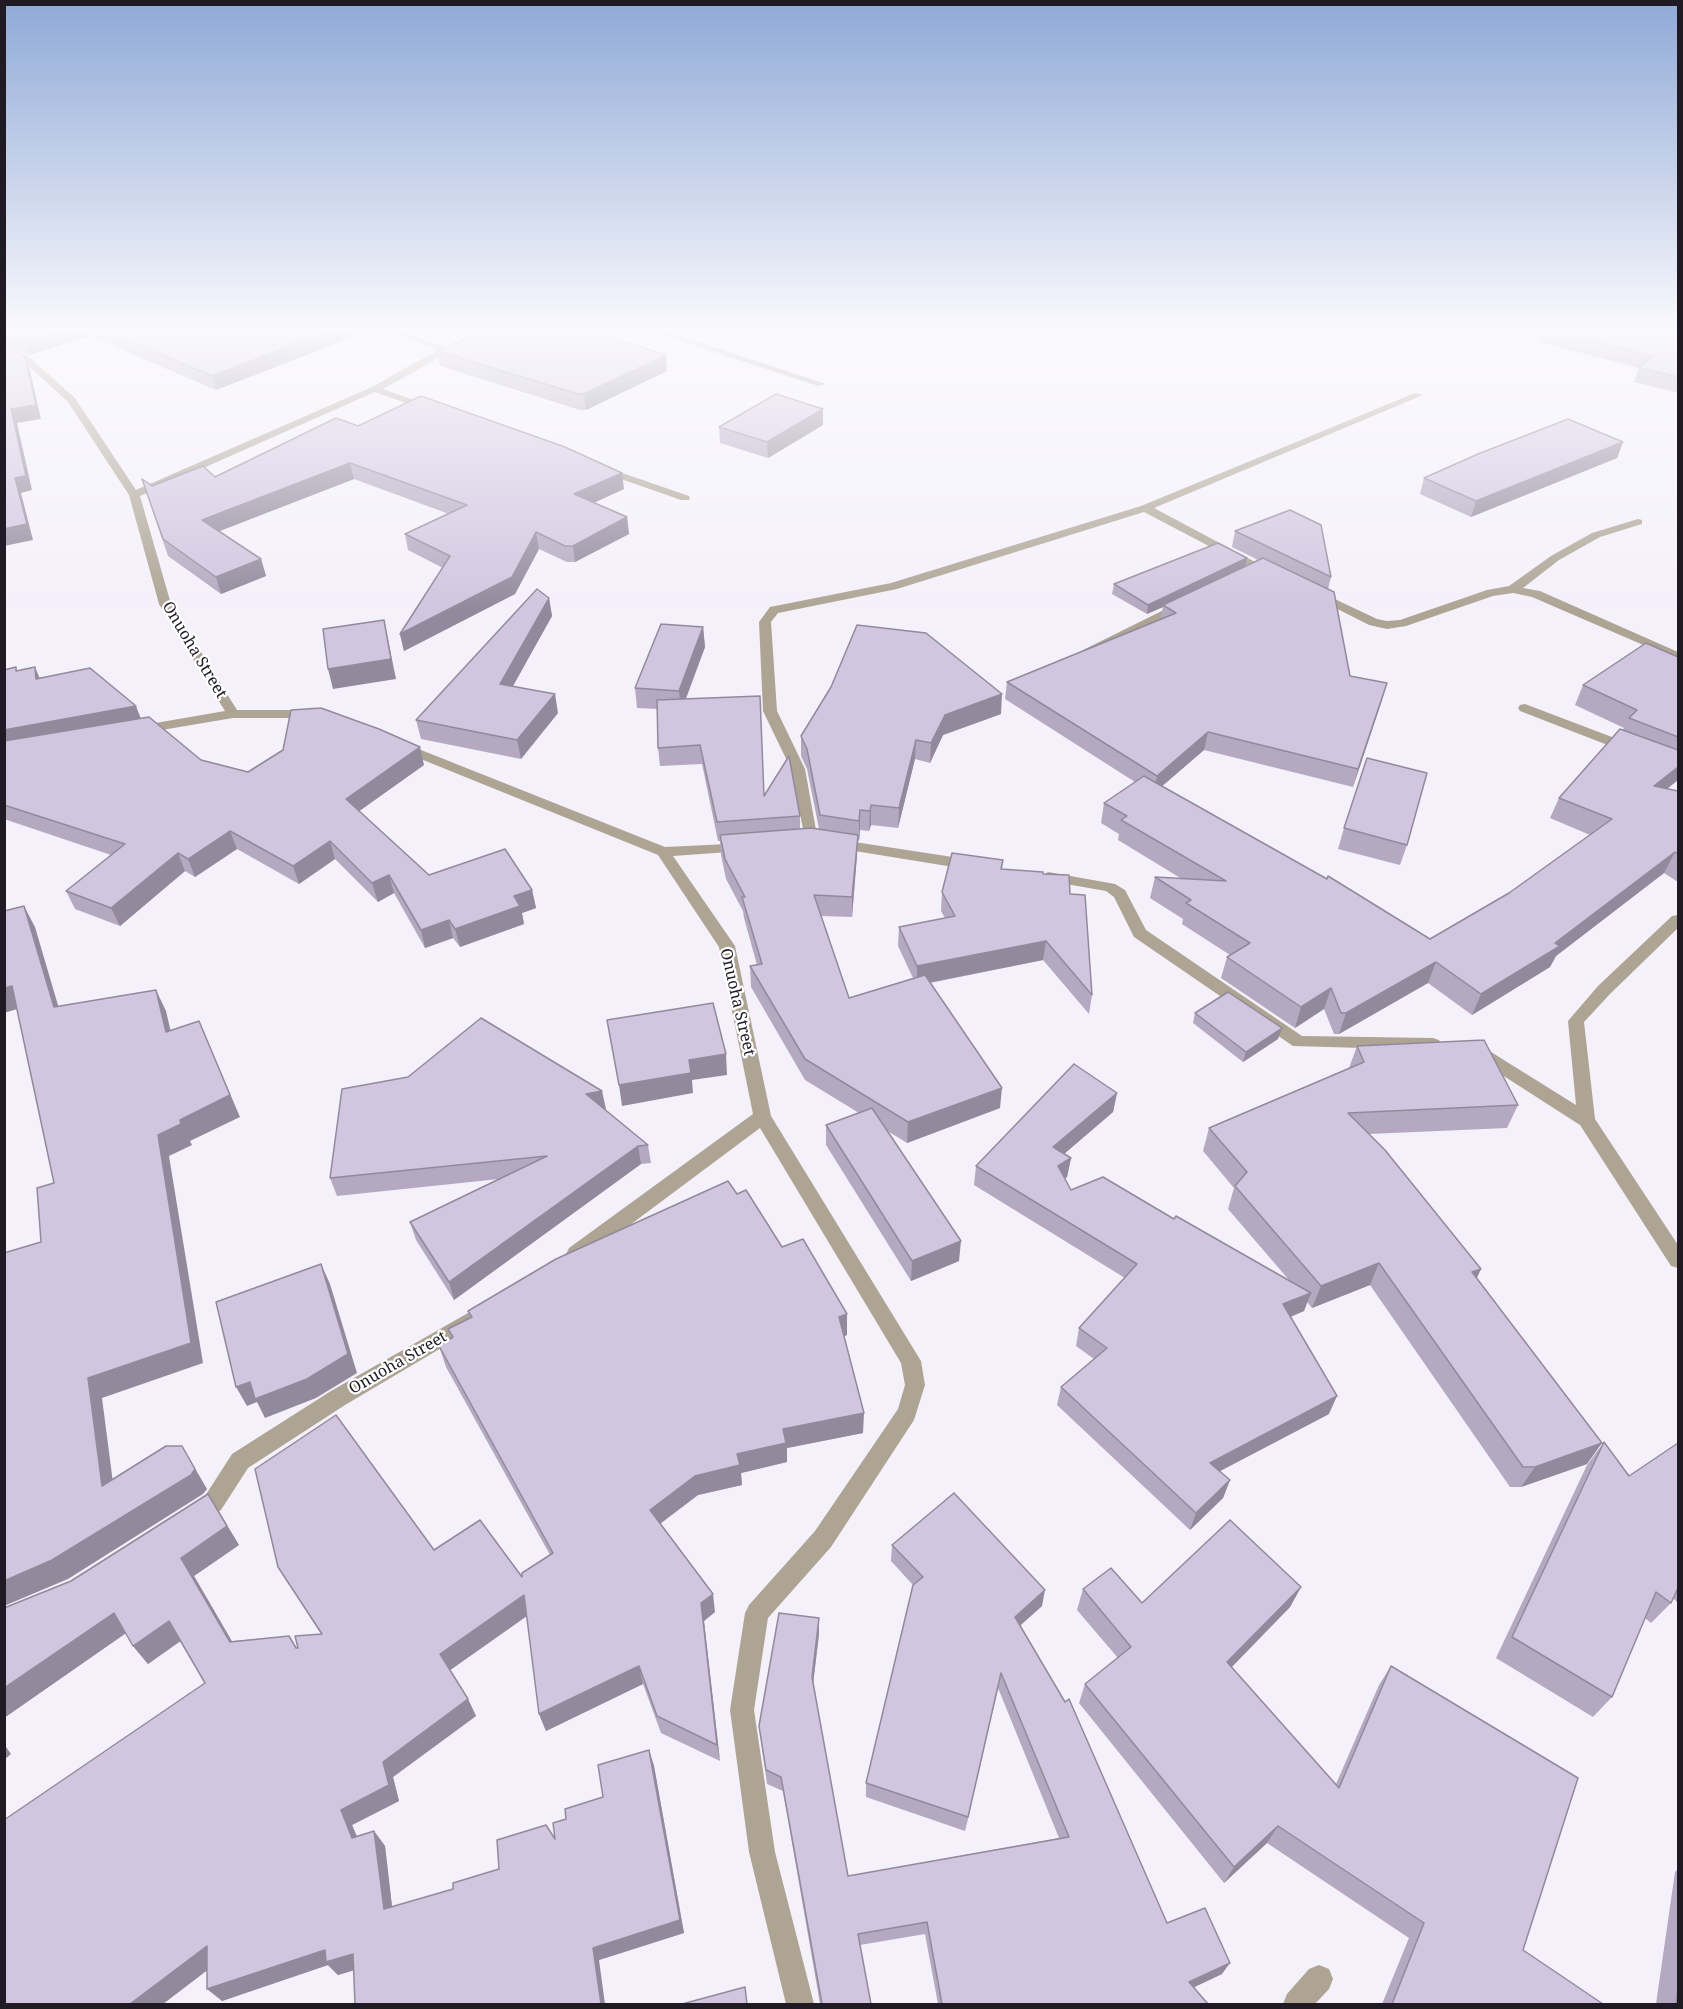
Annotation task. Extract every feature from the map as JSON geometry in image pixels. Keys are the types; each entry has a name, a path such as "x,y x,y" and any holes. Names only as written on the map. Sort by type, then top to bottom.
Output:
{"street":[{"name":"Onuoha Street","path":"87,423 134,495 165,604 233,714 310,713 332,721"},
{"path":"134,495 298,423"},
{"path":"985,867 805,841 798,769 770,711 765,621 774,610 893,586 1145,508 1351,423"},
{"path":"597,467 686,498"},
{"path":"1145,508 1254,571 1280,578"},
{"path":"1513,589 1556,558 1596,535 1638,522"},
{"path":"1311,593 1373,622 1387,624 1402,623 1491,593 1513,589 1536,594 1678,656"},
{"path":"1072,658 1197,598"},
{"path":"1525,708 1640,753"},
{"path":"128,732 233,714"},
{"path":"388,741 663,852 754,845"},
{"name":"Onuoha Street","path":"663,852 727,946 762,1117 911,1361 915,1385 907,1413 823,1539 757,1613 742,1710 762,1852 800,2004"},
{"path":"1031,874 1110,887 1120,894 1140,933 1299,1042 1460,1044 1586,1120 1678,1260"},
{"path":"1586,1120 1576,1021 1604,990 1678,920"},
{"path":"563,1264 762,1117"},
{"name":"Onuoha Street","path":"184,1521 213,1503 240,1461 338,1398 482,1314"},
{"path":"1298,2004 1319,1979"}],"building":[{"path":"4,423 14,423 26,476 15,478 27,524 4,529"},
{"path":"326,423 349,423 358,426 365,423 497,423 565,447 622,473 574,494 627,517 573,546 565,546 536,532 512,577 400,634 450,556 405,534 467,505 350,463 202,520 261,559 216,577 163,539 142,479 152,486 203,466 215,477"},
{"path":"726,423 800,423 767,442 719,427"},
{"path":"1558,423 1577,423 1623,442 1476,501 1424,478"},
{"path":"1290,510 1321,525 1331,577 1235,531"},
{"path":"1218,543 1247,558 1148,605 1114,584"},
{"path":"1263,558 1334,592 1350,676 1387,683 1358,769 1208,732 1157,776 1007,682 1176,613 1163,605"},
{"path":"537,589 549,598 500,684 555,694 517,740 416,720"},
{"path":"384,620 391,659 328,669 323,629"},
{"path":"661,624 703,627 679,691 635,688"},
{"path":"857,625 926,633 1002,694 945,715 931,743 916,740 899,808 871,805 870,811 860,810 859,821 820,815 807,749 801,736 831,687"},
{"path":"1646,643 1678,657 1678,737 1629,718 1637,710 1583,685"},
{"path":"16,667 16,671 35,667 36,679 90,668 136,706 4,730 4,670"},
{"path":"760,696 764,796 789,756 800,816 717,822 700,745 658,748 657,700"},
{"path":"321,708 420,747 346,799 429,875 505,849 532,890 514,896 520,906 455,929 449,920 421,930 389,875 372,883 330,841 293,866 230,831 188,859 178,853 111,908 66,891 125,844 4,805 4,741 149,717 201,760 248,772 283,750 291,710"},
{"path":"1620,729 1678,750 1678,767 1654,786 1678,791 1678,854 1675,852 1555,943 1560,946 1481,994 1436,962 1346,1013 1341,1013 1331,988 1301,1007 1227,957 1250,943 1186,903 1191,900 1155,877 1226,881 1121,820 1127,816 1104,803 1144,776 1327,879 1328,876 1430,939 1509,893 1612,819 1559,798"},
{"path":"1367,758 1427,773 1407,845 1344,828"},
{"path":"811,828 858,835 852,897 814,895 849,998 925,975 1002,1088 908,1122 805,1059 750,966 762,964 742,897 745,897 725,859 720,835"},
{"path":"952,853 1003,860 1001,869 1069,875 1070,894 1085,895 1092,995 1046,941 917,966 899,927 955,916 942,892"},
{"path":"24,906 54,1007 156,990 166,1032 199,1021 230,1095 180,1120 181,1124 158,1135 191,1343 88,1378 102,1486 166,1446 182,1446 195,1469 191,1475 52,1560 4,1581 4,1253 41,1242 37,1188 54,1183 12,986 4,988 4,911"},
{"path":"1228,992 1282,1028 1246,1052 1195,1013"},
{"path":"713,1003 726,1054 689,1060 691,1073 619,1085 607,1020"},
{"path":"481,1018 602,1091 586,1094 648,1145 638,1146 449,1282 410,1222 547,1156 330,1178 342,1089 408,1077"},
{"path":"1484,1040 1518,1105 1348,1113 1385,1150 1481,1269 1472,1272 1602,1443 1535,1467 1523,1467 1379,1263 1321,1286 1235,1186 1247,1172 1209,1128 1364,1062 1357,1046"},
{"path":"1074,1064 1117,1093 1053,1147 1071,1158 1058,1166 1071,1190 1103,1177 1174,1219 1176,1216 1311,1293 1283,1304 1337,1396 1210,1463 1230,1480 1196,1513 1061,1387 1107,1348 1079,1328 1137,1264 976,1166"},
{"path":"872,1108 961,1241 912,1261 826,1125"},
{"path":"728,1181 737,1194 746,1190 782,1247 803,1239 847,1314 839,1317 864,1413 783,1429 786,1443 737,1454 740,1465 695,1476 650,1510 713,1594 701,1603 717,1745 657,1716 639,1666 539,1714 524,1595 440,1654 468,1699 383,1762 389,1785 341,1810 352,1838 374,1831 384,1909 453,1889 453,1883 499,1869 497,1840 546,1825 555,1839 553,1823 566,1819 565,1809 603,1797 598,1765 649,1750 680,1920 593,1948 601,2004 355,2004 353,1954 326,1962 325,1950 207,1989 207,1946 130,2004 4,2004 4,1820 205,1683 169,1621 133,1646 114,1613 4,1688 4,1608 71,1581 208,1494 227,1526 181,1558 230,1642 289,1636 298,1648 295,1636 322,1634 278,1567 255,1469 336,1415 434,1550 480,1520 522,1577 522,1573 553,1553 439,1346 453,1337 448,1329 472,1317 468,1311 556,1259"},
{"path":"321,1264 348,1354 307,1379 255,1399 250,1382 236,1387 216,1302"},
{"path":"1604,1442 1629,1476 1678,1443 1678,1588 1671,1603 1656,1592 1612,1697 1512,1637"},
{"path":"954,1493 1045,1590 1015,1617 1065,1702 1069,1699 1167,1923 1205,1908 1230,1963 1189,1982 1208,2004 942,2004 927,1922 858,1934 871,2004 822,2004 781,1777 766,1770 759,1726 779,1613 819,1618 812,1677 848,1876 1069,1837 1001,1673 968,1817 866,1783 913,1585 923,1577 892,1545"},
{"path":"1230,1520 1301,1587 1227,1662 1339,1788 1391,1666 1578,1778 1523,1950 1603,2004 1392,2004 1424,1923 1278,1826 1234,1867 1085,1684 1131,1647 1083,1589 1111,1568 1142,1603"},
{"path":"745,1987 747,2004 682,2004"}]}
